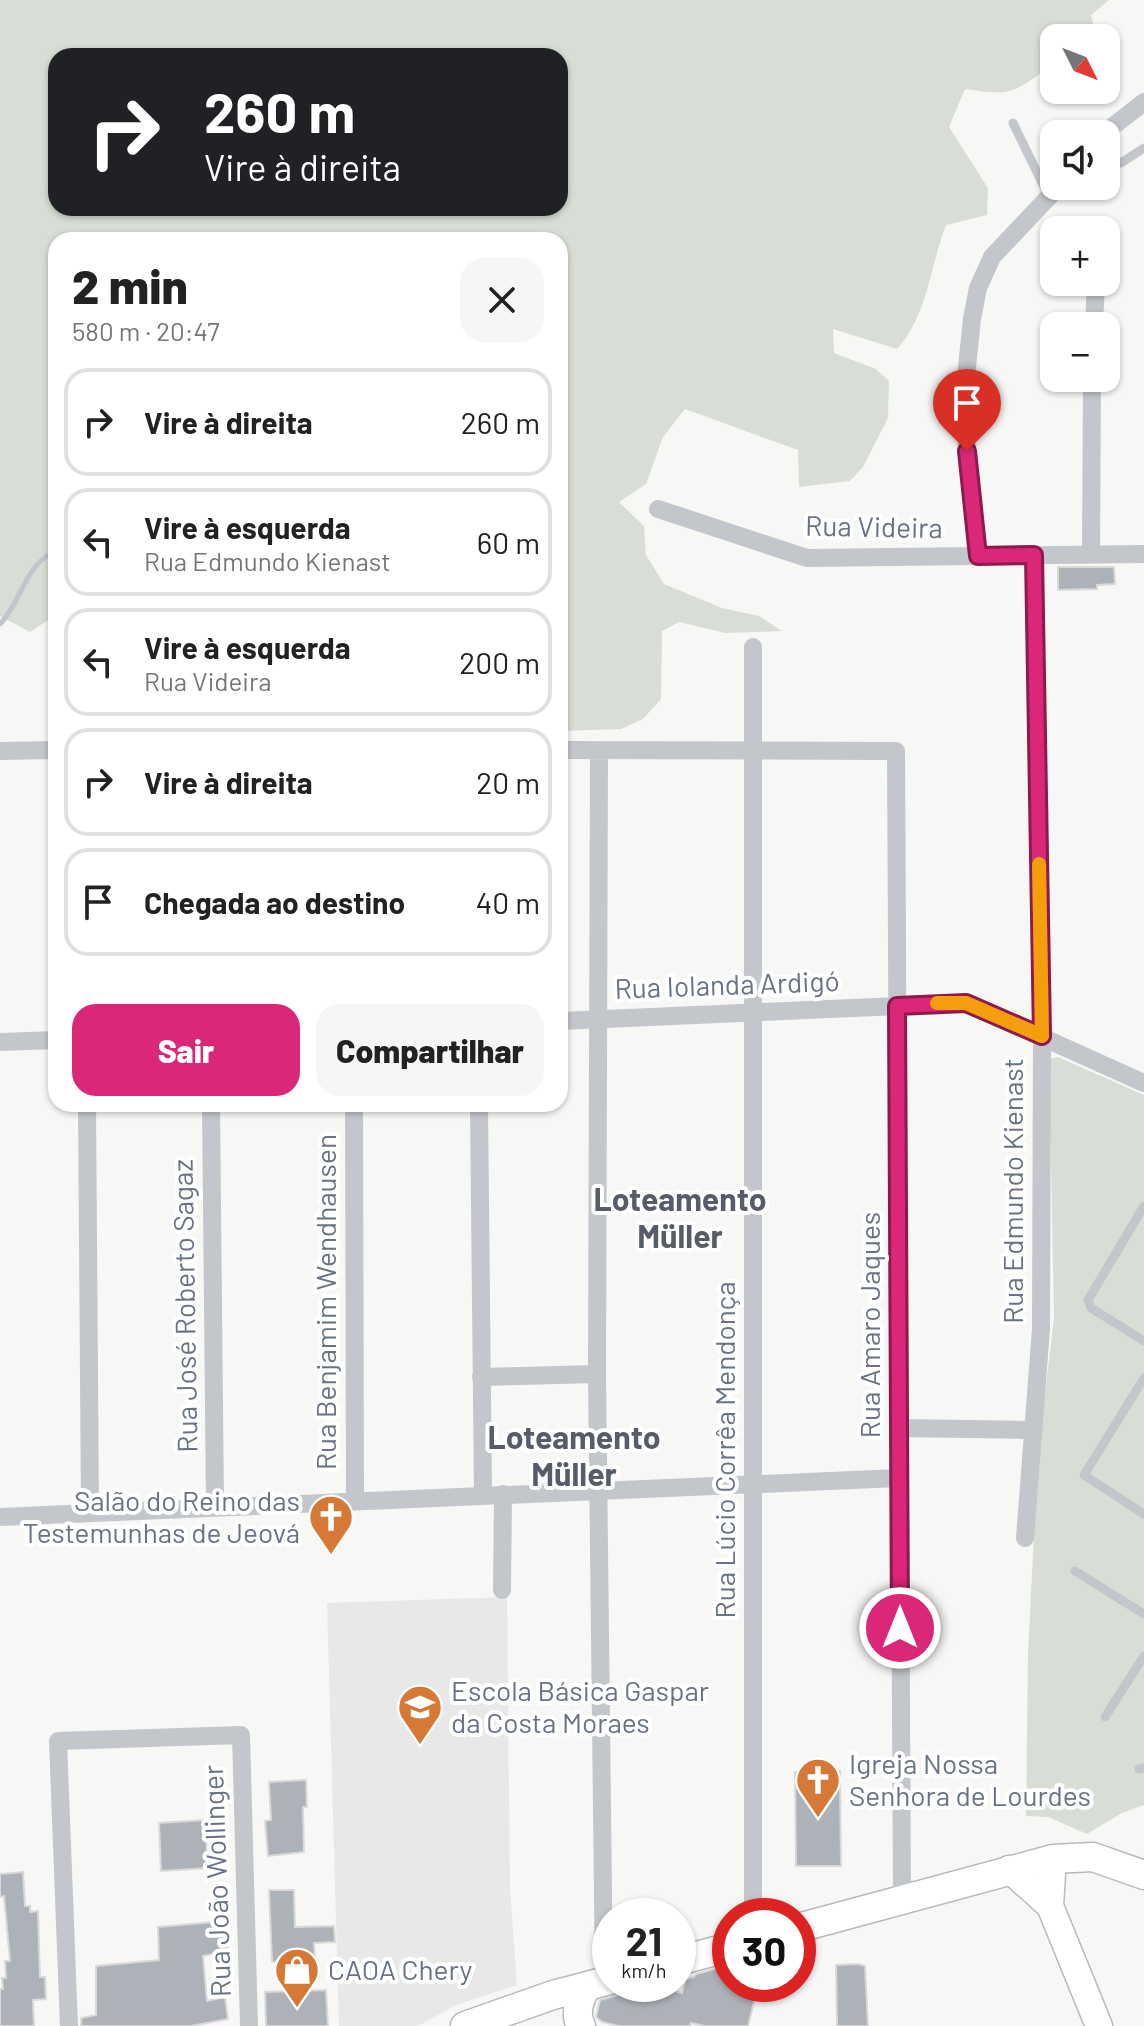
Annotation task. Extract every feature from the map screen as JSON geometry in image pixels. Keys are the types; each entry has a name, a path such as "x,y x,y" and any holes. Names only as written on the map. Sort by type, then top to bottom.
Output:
{"main road":[{"path":"816,1923 1053,1859 1093,1857 1144,1875"},
{"path":"1050,1906 1053,1859"},
{"path":"1009,1869 1050,1906 1101,2025"},
{"path":"477,2024 553,1995 592,1985"},
{"path":"581,2026 579,2000 592,1989"}],"street":[{"path":"1120,121 1144,102"},
{"path":"978,556 964,396 972,319 982,274 992,257 1046,200"},
{"path":"1091,555 1092,392"},
{"name":"Rua Videira","path":"658,509 807,558 1144,554"},
{"name":"Rua Edmundo Kienast","path":"1025,1538 1041,1329 1042,1036 1034,555"},
{"name":"Rua Lúcio Corrêa Mendonça","path":"753,647 753,1898"},
{"path":"0,751 48,750"},
{"path":"568,750 753,751"},
{"path":"599,751 597,1374 600,1898"},
{"name":"Rua Amaro Jaques","path":"753,751 896,751 902,1898"},
{"name":"Rua Iolanda Ardigó","path":"568,1020 966,1003 1144,1083"},
{"path":"0,1042 48,1040"},
{"path":"87,1112 90,1512"},
{"name":"Rua José Roberto Sagaz","path":"211,1112 215,1507"},
{"name":"Rua Benjamim Wendhausen","path":"354,1112 355,1501"},
{"path":"479,1112 483,1495"},
{"path":"481,1377 597,1374"},
{"path":"899,1428 1032,1430"},
{"path":"0,1517 898,1478"},
{"path":"502,1590 503,1494"},
{"name":"Rua João Wollinger","path":"69,2026 58,1741 241,1735 249,2026"}],"lane":[{"path":"1013,123 1040,168"},
{"path":"1120,162 1144,148"},
{"path":"1144,1206 1088,1300 1091,1308 1144,1341"},
{"path":"1144,1378 1084,1475 1144,1514"},
{"path":"1075,1571 1144,1614"},
{"path":"1105,1717 1144,1656"}],"shaded area":[{"path":"0,0 1109,0 1091,15 1093,24 1040,24 1040,73 1022,86 1006,92 965,89 949,127 988,188 987,215 946,225 922,306 897,349 833,329 834,353 876,369 889,381 888,418 863,467 850,481 799,487 798,450 685,409 663,437 646,484 619,502 644,526 646,555 664,584 722,608 759,616 782,631 725,633 679,622 662,631 661,699 643,719 621,729 568,731 568,232 48,232 48,620 30,632 0,616"},
{"path":"1058,1057 1144,1095 1144,1805 1122,1813 1087,1834 1048,1817 1026,1816 1028,1654 1038,1452 1054,1318 1049,1059"},
{"name":"Escola Básica Gaspar da Costa Moraes","path":"507,1597 510,1888 517,1985 456,2005 418,2026 339,2026 327,1603"}],"building":[{"path":"1058,567 1114,567 1115,584 1097,585 1097,589 1058,590"},
{"name":"Igreja Nossa Senhora de Lourdes","path":"840,1771 841,1866 796,1866 795,1772"},
{"path":"306,1780 304,1852 268,1856 265,1821 271,1820 269,1782"},
{"path":"205,1820 208,1868 161,1871 159,1823"},
{"path":"23,1872 25,1906 30,1906 30,1912 38,1911 40,1977 45,1977 46,1999 33,2000 34,2026 0,2026 0,1989 3,1989 2,1978 6,1978 5,1961 10,1961 4,1896 0,1897 0,1874"},
{"path":"269,1890 294,1890 295,1927 334,1926 335,1942 314,1943 315,1960 272,1962"},
{"path":"225,1921 228,1951 203,1956 207,2001 225,1997 228,2019 191,2026 81,2026 81,2018 96,2015 96,1966 159,1960 158,1927"},
{"path":"836,1965 865,1966 868,2026 837,2026"},
{"path":"712,1970 712,2002 754,2002 748,2026 691,2023 690,2026 619,2026 602,2022 596,2017 600,2002 696,2002 696,1974"},
{"name":"CAOA Chery","path":"326,1990 328,2026 266,2026 265,1992"}],"waterway":[{"path":"0,624 31,573 48,555"}],"slow traffic":[{"path":"937,1003 966,1003 1042,1036 1039,864"}],"place":[{"name":"Salão do Reino das Testemunhas de Jeová","path":"331,1556"},
{"name":"Escola Básica Gaspar da Costa Moraes","path":"420,1746"},
{"name":"Igreja Nossa Senhora de Lourdes","path":"818,1819"},
{"name":"CAOA Chery","path":"297,2009"}],"district":[{"name":"Loteamento Müller","path":"680,1218"},
{"name":"Loteamento Müller","path":"574,1456"}],"route":[{"path":"900,1628 897,1006 966,1003 1042,1036 1034,555 978,556 967,451"}]}
